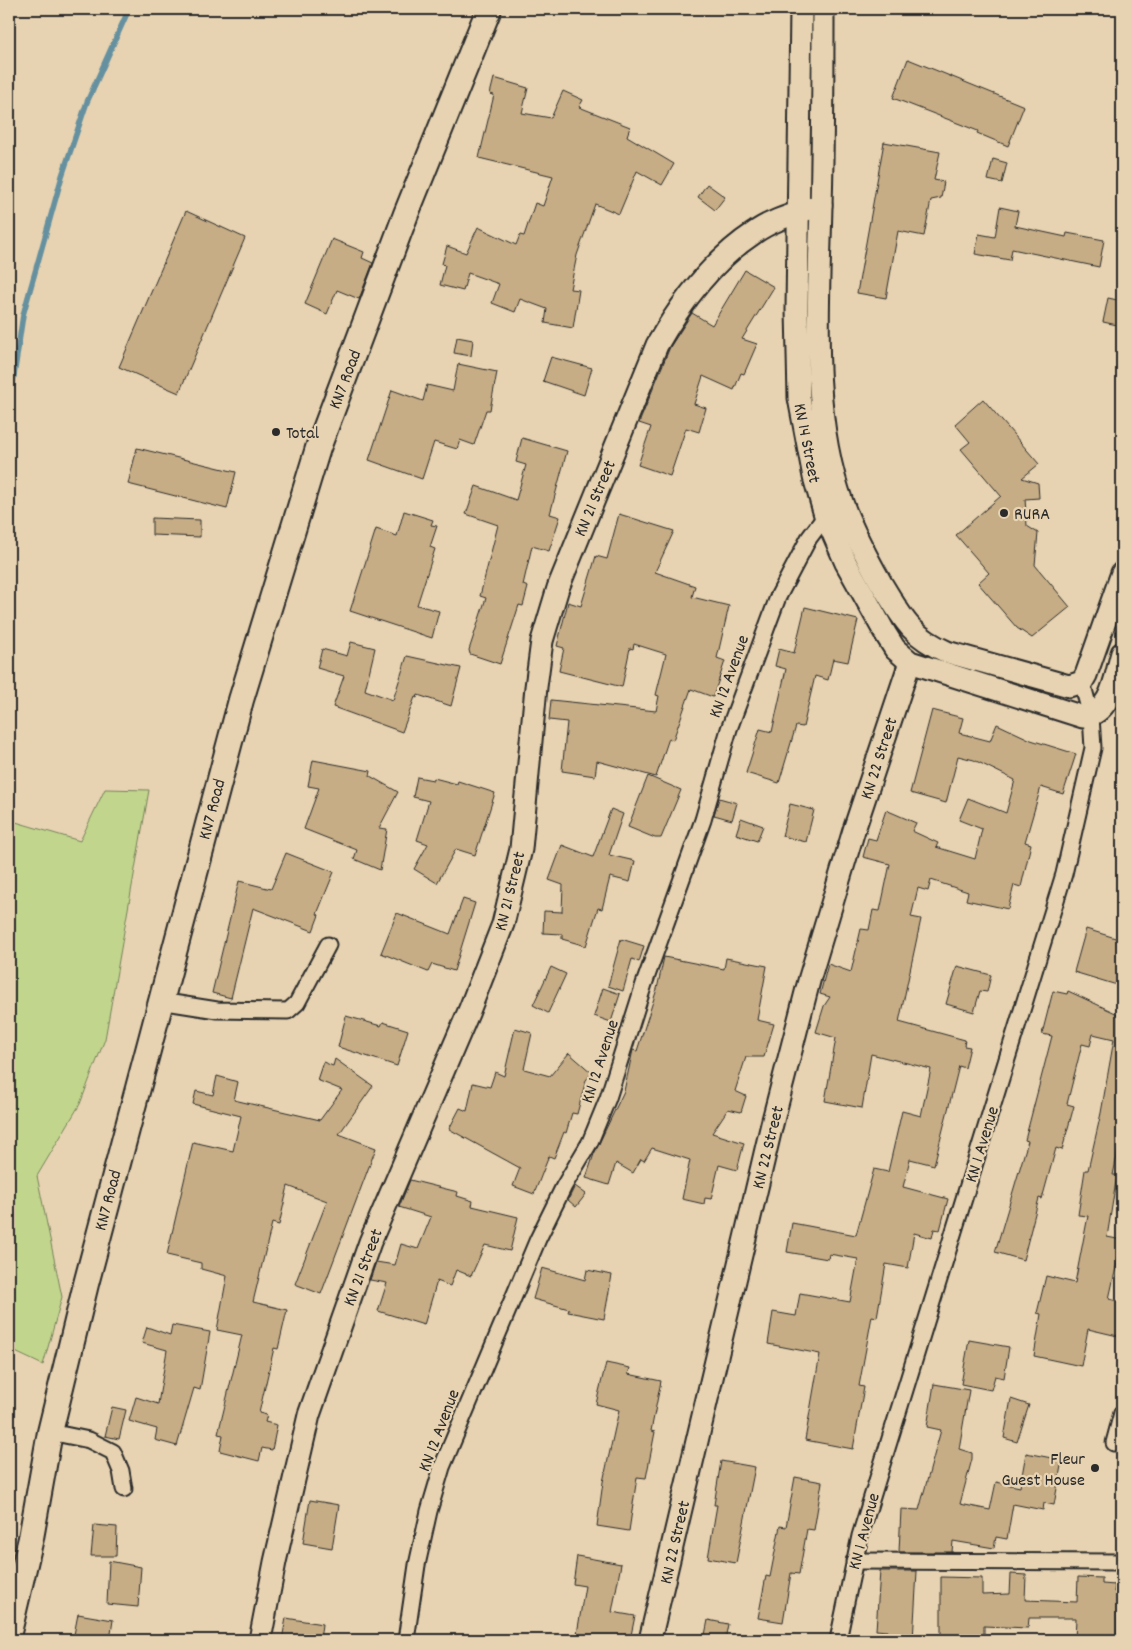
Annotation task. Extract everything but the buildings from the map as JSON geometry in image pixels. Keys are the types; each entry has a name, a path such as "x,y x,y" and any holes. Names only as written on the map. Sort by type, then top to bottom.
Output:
{"main road":[{"name":"KN7 Road","path":"9,1632 31,1538 50,1432 88,1275 241,700 318,448 410,205 489,9"}],"street":[{"name":"KN 14 Street","path":"801,9 800,213 797,310 799,398 814,477 825,515 846,563 884,633 895,649 910,662 1078,717 1091,716"},
{"name":"KN 14 Street","path":"824,9 821,205 817,307 821,391 825,426 841,498 865,555 900,615 913,632 947,652 1054,684 1069,686 1082,682"},
{"name":"KN 21 Street","path":"260,1640 275,1562 309,1415 370,1242 466,1019 502,924 521,849 542,641 558,588 657,345 674,316 709,274 748,237 770,224 821,205"},
{"name":"KN 12 Avenue","path":"406,1640 417,1565 429,1511 442,1467 538,1239 564,1186 590,1142 608,1098 644,984 697,838 728,729 751,666 789,574 825,515 841,498"},
{"path":"1082,682 1097,647 1122,573"},
{"path":"910,662 921,638"},
{"path":"1091,716 1097,713 1108,701 1122,653"},
{"name":"KN 22 Street","path":"650,1640 772,1124 810,977 854,830 910,662"},
{"name":"KN 1 Avenue","path":"838,1640 860,1536 1064,874 1093,748 1091,716 1082,682"},
{"path":"160,1001 217,1010 288,1011 297,1003 328,945"},
{"path":"1114,1443 1122,1413"},
{"path":"50,1432 88,1440 113,1452 121,1471 124,1489"},
{"path":"854,1561 1122,1562"}],"green space":[{"path":"105,789 149,790 105,1039 80,1104 37,1176 62,1297 43,1365 9,1349 9,820 80,841"}],"waterway":[{"path":"9,409 23,315 62,176 87,102 129,9"}],"place":[{"name":"Total","path":"276,432"},
{"name":"RURA","path":"1004,513"},
{"name":"Fleur Guest House","path":"1095,1468"}]}
